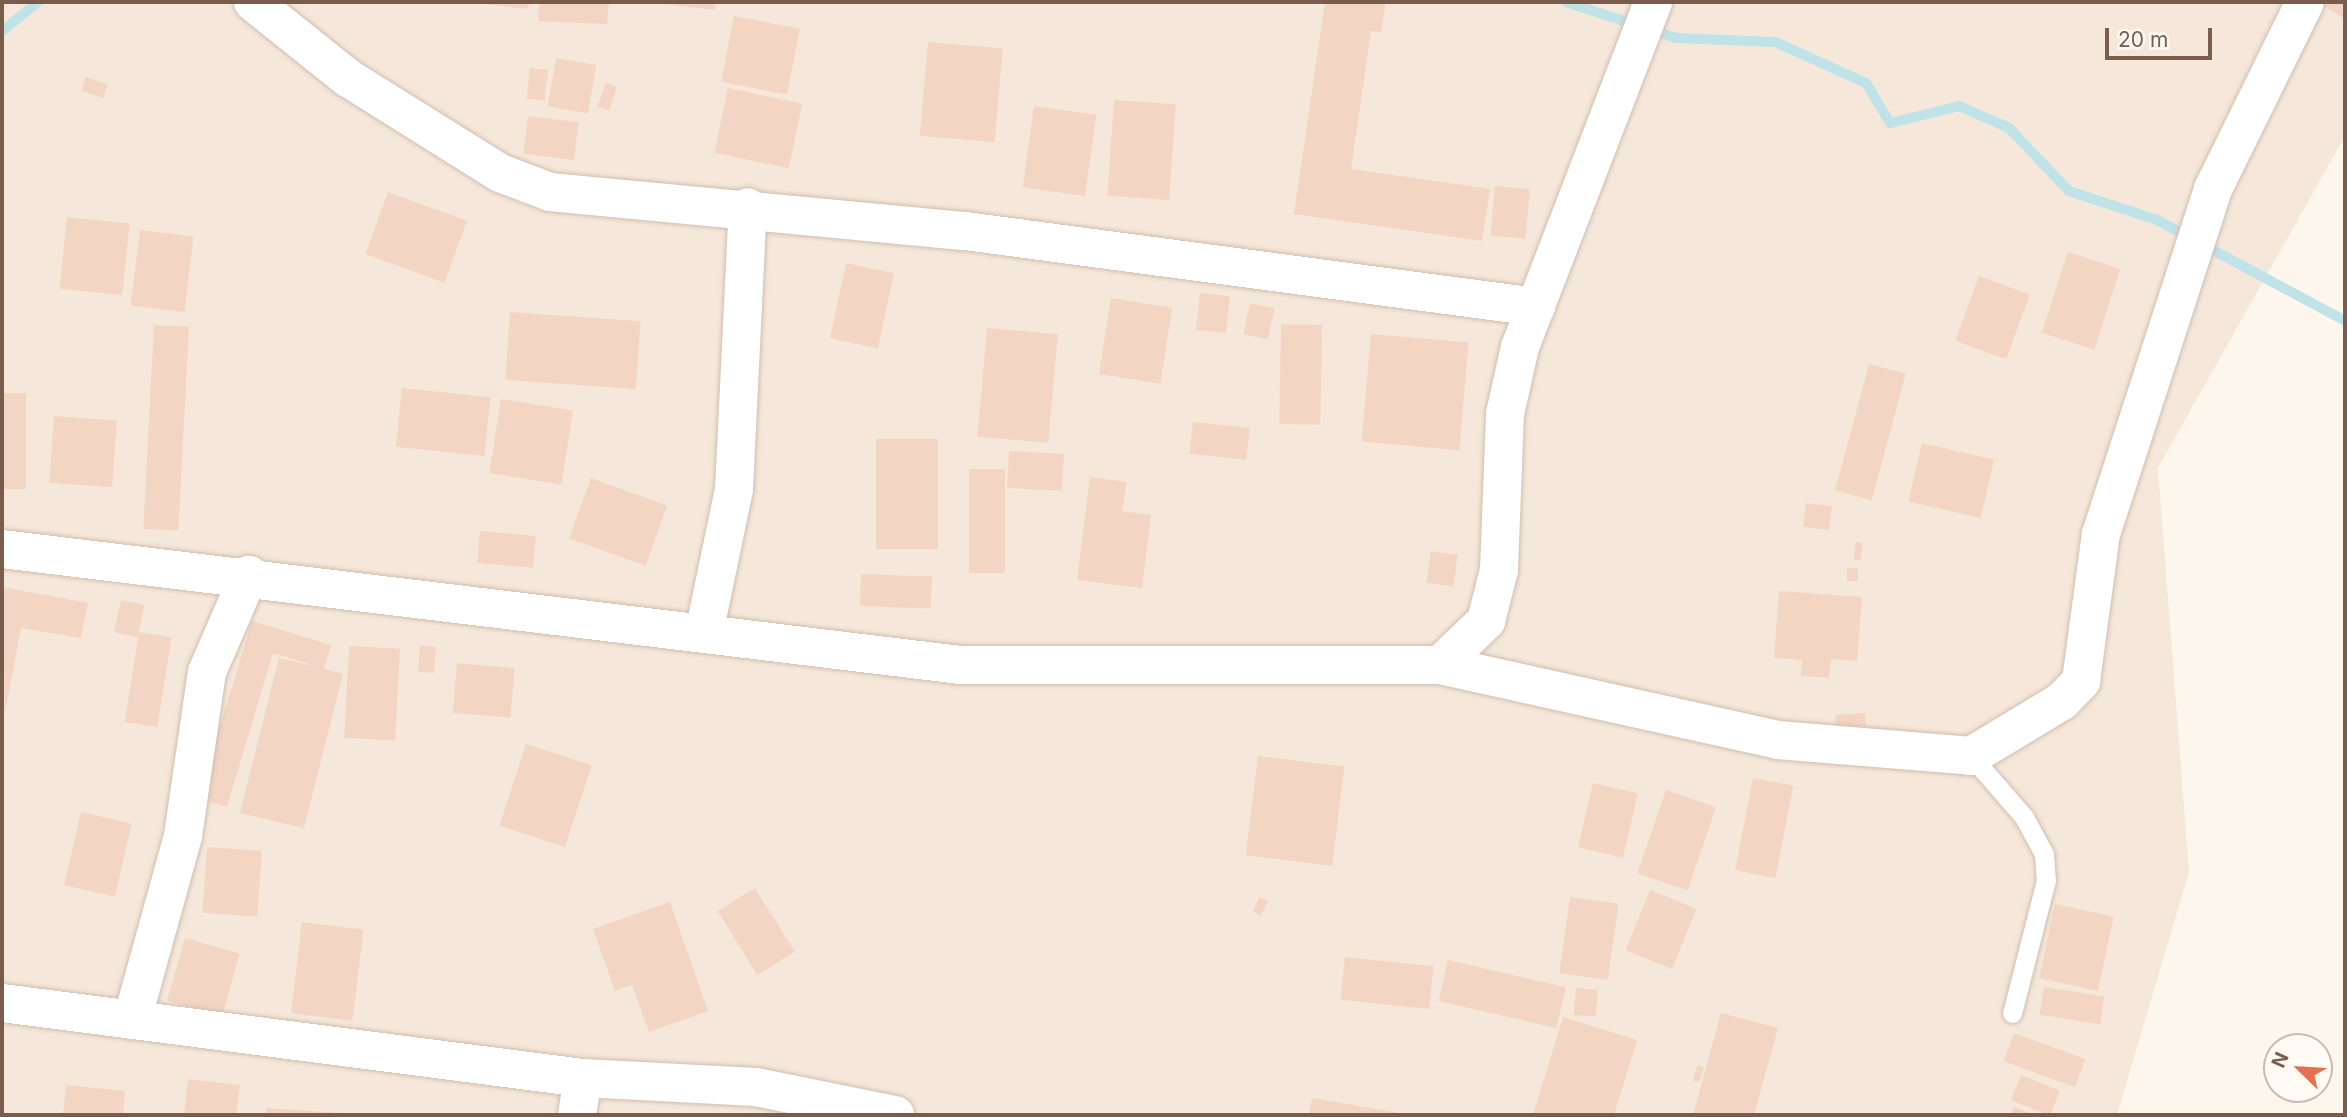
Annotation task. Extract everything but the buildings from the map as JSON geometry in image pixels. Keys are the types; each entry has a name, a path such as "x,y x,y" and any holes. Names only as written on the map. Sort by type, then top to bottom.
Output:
{"street":[{"path":"253,2 348,78 500,173 550,192 748,206 1536,307"},
{"path":"1440,665 1486,621 1499,570 1505,414 1536,307 1653,2"},
{"path":"2,549 249,575 960,665 1440,665 1755,736 1971,755 2062,701 2081,681 2101,534 2213,189 2305,2"},
{"path":"704,633 734,489 748,206"},
{"path":"132,1020 183,836 207,672 249,575"},
{"path":"2,1003 583,1078 756,1087 895,1115"},
{"path":"577,1115 583,1078"}],"lane":[{"path":"1971,755 2024,817 2044,854 2046,880 2011,1013"}],"shaded area":[{"path":"2,2 2345,2 2345,136 2158,468 2189,872 2117,1115 2,1115"}],"waterway":[{"path":"2,31 38,2"},
{"path":"1566,2 1676,38 1775,42 1866,83 1890,123 1959,106 2009,128 2069,191 2157,220 2345,321"}]}
